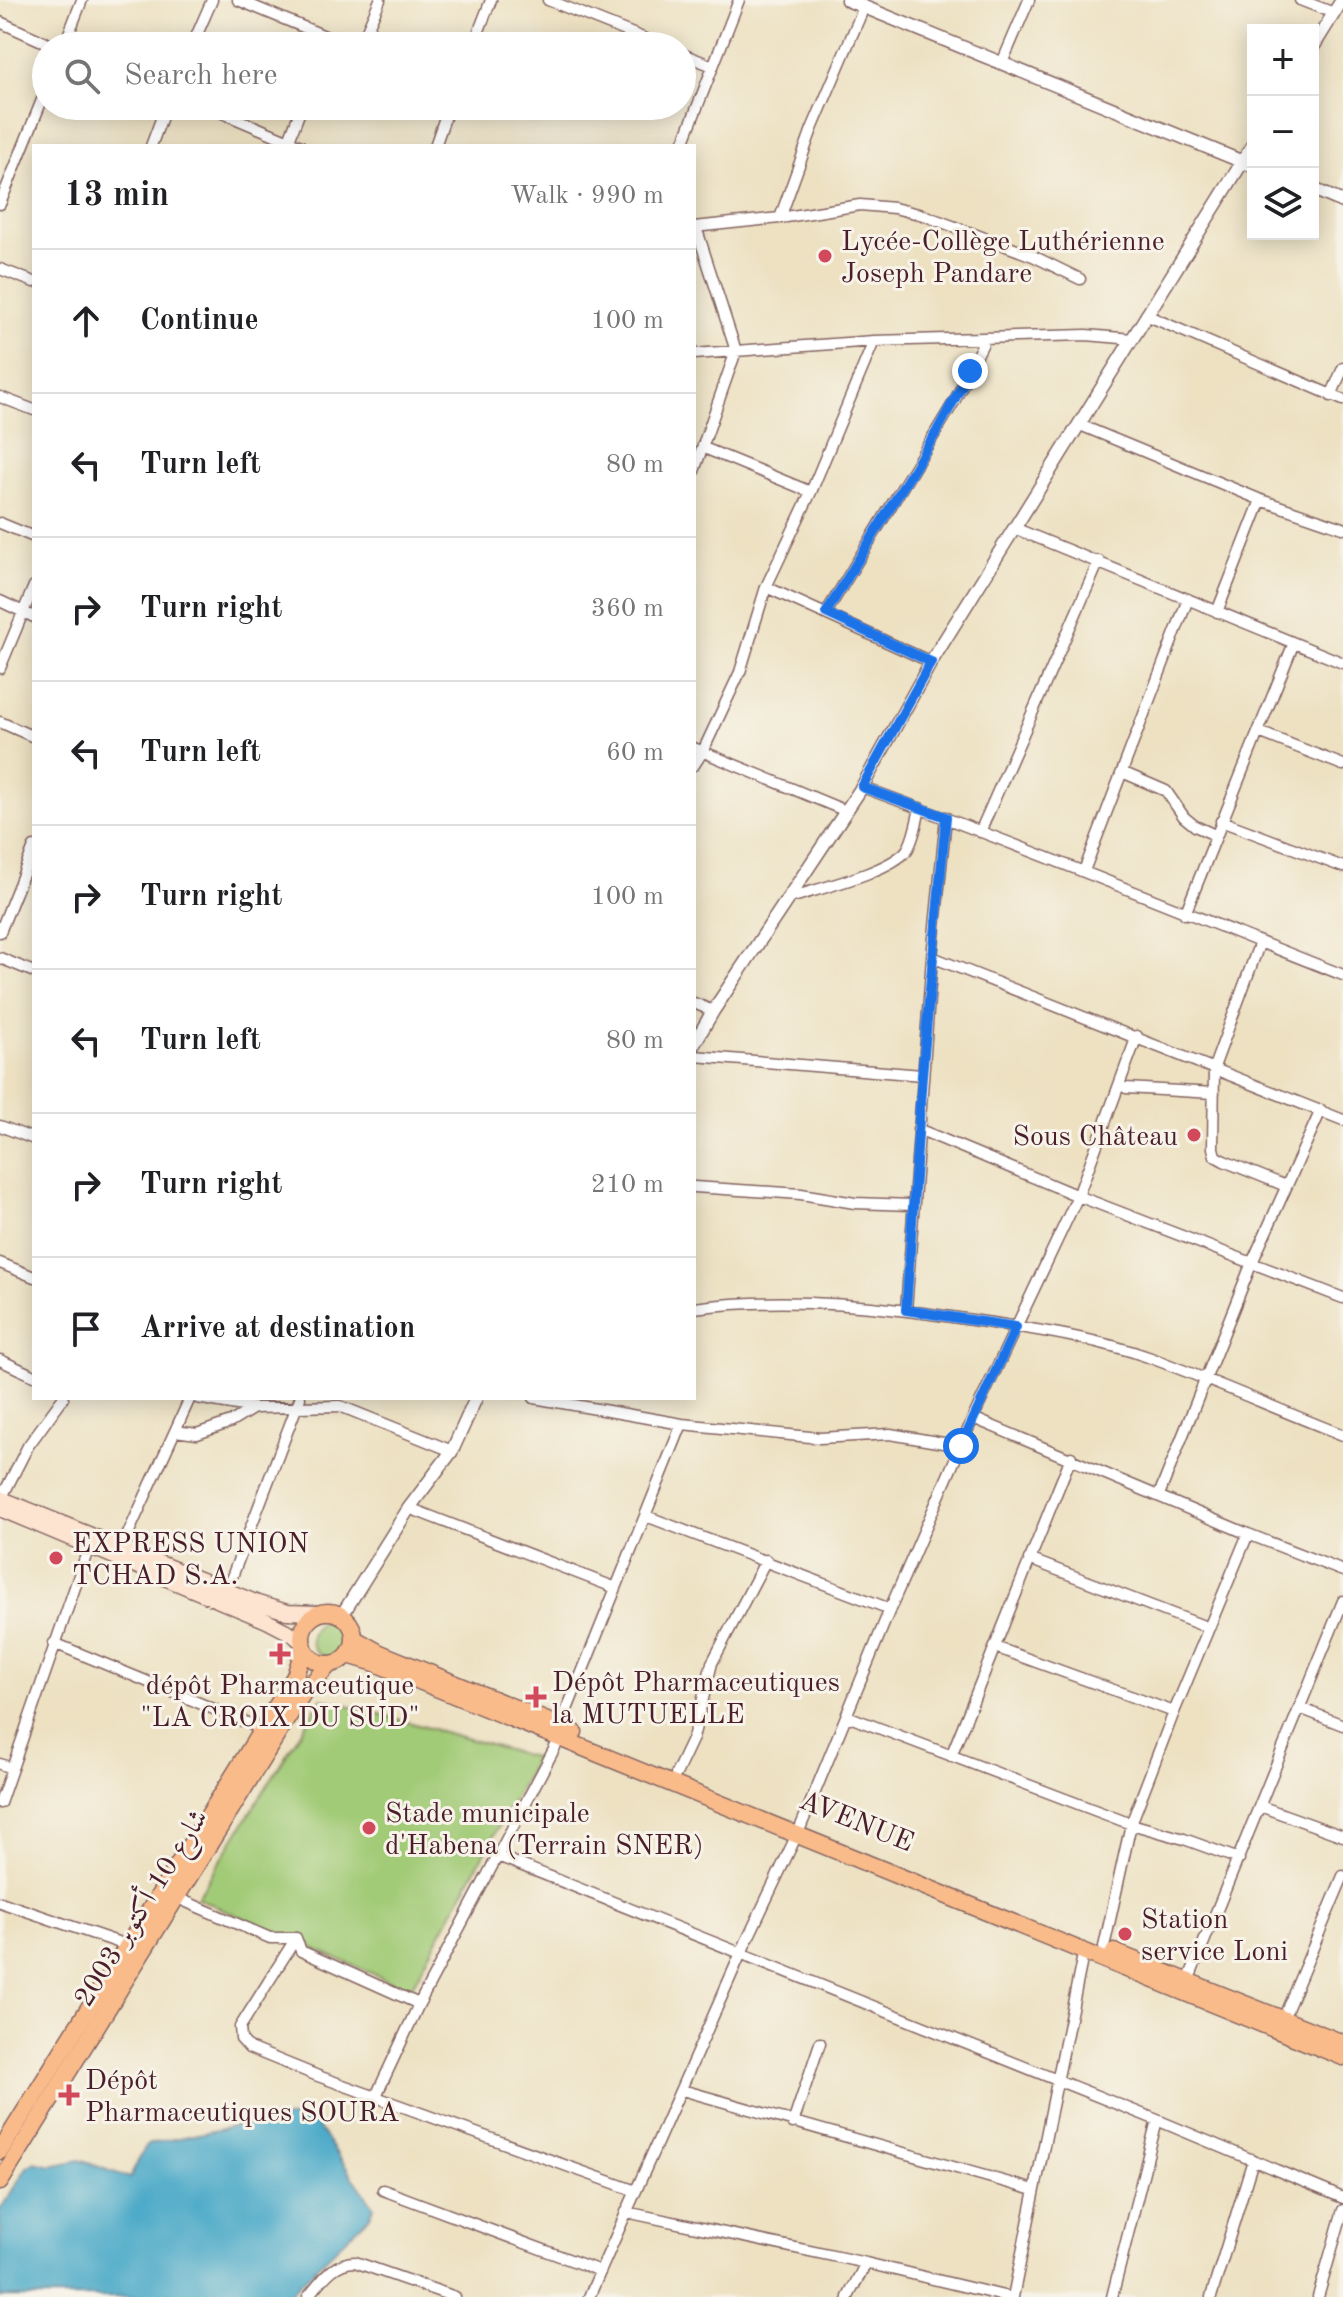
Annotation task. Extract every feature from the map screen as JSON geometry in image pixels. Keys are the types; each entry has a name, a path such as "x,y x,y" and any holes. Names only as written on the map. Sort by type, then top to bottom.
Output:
{"highway":[{"path":"319,1613 342,1615 349,1621 355,1639 348,1655 330,1664 314,1660 303,1645 302,1636 307,1622 319,1613"},
{"name":"AVENUE","path":"355,1639 380,1653 560,1732 676,1774 799,1830 1343,2043"},
{"name":"شارع 10 أكتوبر 2003","path":"0,2151 6,2130 129,1946 295,1676 303,1645"},
{"path":"348,1655 560,1732 1343,2057"},
{"name":"شارع 10 أكتوبر 2003","path":"0,2182 305,1690 330,1664"}],"main road":[{"path":"1,1507 91,1542 267,1621 294,1635 303,1645"},
{"path":"91,1542 122,1547 287,1612 319,1613"}],"street":[{"path":"69,32 82,0"},
{"path":"198,32 212,0"},
{"path":"238,0 308,32"},
{"path":"366,32 380,0"},
{"path":"478,32 491,0"},
{"path":"548,0 628,32"},
{"path":"696,110 739,0"},
{"path":"847,0 1247,164"},
{"path":"1002,63 1029,0"},
{"path":"1300,0 1334,13"},
{"path":"1319,37 1342,0"},
{"path":"780,218 812,129 864,7"},
{"path":"0,22 32,36"},
{"path":"696,59 713,66"},
{"path":"0,204 34,120"},
{"path":"152,144 161,120"},
{"path":"237,120 283,141 294,120"},
{"path":"436,144 444,120"},
{"path":"683,144 692,120"},
{"path":"696,1041 862,787 931,662 1146,315 1247,165"},
{"path":"1319,192 1343,202"},
{"path":"696,227 860,205 894,208 923,215 1033,256 1080,279"},
{"path":"696,230 736,351 696,466"},
{"path":"0,269 32,281"},
{"path":"1146,315 1343,400"},
{"path":"696,354 874,341 1086,335 1133,339"},
{"path":"826,613 937,431 985,339"},
{"path":"846,811 699,749 740,672 766,587 811,492 874,341"},
{"path":"1331,396 1343,368"},
{"path":"0,397 32,409"},
{"path":"1080,425 1261,500 1343,528"},
{"path":"704,448 811,492"},
{"path":"1217,612 1261,500"},
{"path":"0,523 32,536"},
{"path":"1014,528 1343,663"},
{"path":"980,832 1099,561"},
{"path":"766,587 931,662"},
{"path":"0,668 32,591"},
{"path":"1084,871 1188,599"},
{"path":"0,601 32,616"},
{"path":"1185,914 1293,645"},
{"path":"0,722 32,736"},
{"path":"1259,732 1343,765"},
{"path":"1122,772 1166,791 1184,817 1215,835"},
{"path":"862,787 946,817 1343,975"},
{"path":"790,898 856,877 899,858 909,848 920,808"},
{"path":"906,1310 922,1075 946,817"},
{"path":"1221,821 1343,867"},
{"path":"0,932 32,852"},
{"path":"1260,942 1214,1067 1215,1156 1286,1186"},
{"path":"932,957 1343,1120"},
{"path":"0,958 32,971"},
{"path":"696,1004 713,1011"},
{"path":"589,2297 741,1953 799,1830 973,1418 1078,1196 1137,1036"},
{"path":"696,1056 922,1075"},
{"path":"1126,1088 1214,1093"},
{"path":"1159,1495 1286,1186 1321,1110"},
{"path":"1253,1266 1321,1110"},
{"path":"0,1126 32,1138"},
{"path":"918,1129 1253,1266 1343,1298"},
{"path":"696,1187 801,1194 855,1203 912,1205"},
{"path":"0,1263 32,1276"},
{"path":"696,1308 734,1304 822,1304 906,1310 1016,1327 1149,1357 1343,1435"},
{"path":"0,1360 32,1375"},
{"path":"1,1507 28,1446 62,1400"},
{"path":"122,1547 189,1400"},
{"path":"208,1400 254,1408 298,1402 340,1406 452,1451"},
{"path":"342,1615 409,1508 452,1451 475,1400"},
{"path":"545,1400 682,1424 820,1438 890,1434 961,1446"},
{"path":"227,1590 298,1402"},
{"path":"175,1431 197,1434 231,1422 254,1408"},
{"path":"973,1418 1343,1571"},
{"path":"376,2096 419,2004 560,1732 682,1424"},
{"path":"951,1756 1071,1457"},
{"path":"409,1508 616,1588"},
{"path":"646,1516 890,1609"},
{"path":"1104,1947 1131,1824 1248,1534"},
{"path":"0,1803 91,1542"},
{"path":"1029,1559 1209,1628"},
{"path":"676,1774 696,1728 712,1663 766,1560"},
{"path":"1188,1981 1343,1601"},
{"path":"54,1643 262,1729"},
{"path":"995,1647 1174,1712"},
{"path":"1300,1708 1343,1725"},
{"path":"847,1716 1131,1824 1239,1859"},
{"path":"0,1764 11,1768"},
{"path":"1260,1806 1343,1836"},
{"path":"498,1856 1157,2120 1343,2198"},
{"path":"1283,2019 1343,1876"},
{"path":"175,1897 270,1938 296,1938"},
{"path":"0,1902 129,1946"},
{"path":"296,1938 301,1951 419,2004"},
{"path":"296,1938 240,2027 241,2039 249,2048 636,2191"},
{"path":"626,2212 1010,2297 1084,1950"},
{"path":"793,2123 820,2043"},
{"path":"682,2090 1034,2190"},
{"path":"1112,2297 1157,2120"},
{"path":"1211,2297 1253,2160"},
{"path":"383,2190 600,2271"},
{"path":"1318,2297 1343,2210"},
{"path":"308,2297 333,2269 343,2262 355,2262 455,2297"},
{"path":"848,2297 866,2263"}],"green space":[{"path":"329,1621 341,1627 347,1639 341,1651 329,1657 317,1651 311,1639 317,1627"},
{"name":"Stade municipale d'Habena (Terrain SNER)","path":"322,1698 536,1758 410,1990 197,1898"}],"water":[{"path":"305,2117 316,2124 374,2207 370,2216 286,2297 0,2297 0,2210 27,2167 35,2162 51,2166 80,2160 130,2178 146,2145 269,2119"}],"place":[{"name":"Lycée-Collège Luthérienne Joseph Pandare","path":"825,256"},
{"name":"Sous Château","path":"1194,1135"},
{"name":"EXPRESS UNION TCHAD S.A.","path":"56,1558"},
{"name":"dépôt Pharmaceutique \"LA CROIX DU SUD\"","path":"280,1654"},
{"name":"Dépôt Pharmaceutiques la MUTUELLE","path":"536,1697"},
{"name":"Stade municipale d'Habena (Terrain SNER)","path":"369,1828"},
{"name":"Station service Loni","path":"1125,1934"},
{"name":"Dépôt Pharmaceutiques SOURA","path":"69,2095"}],"route":[{"path":"961,1446 1016,1327 906,1310 922,1075 946,817 862,787 931,662 826,613 970,371"}]}
